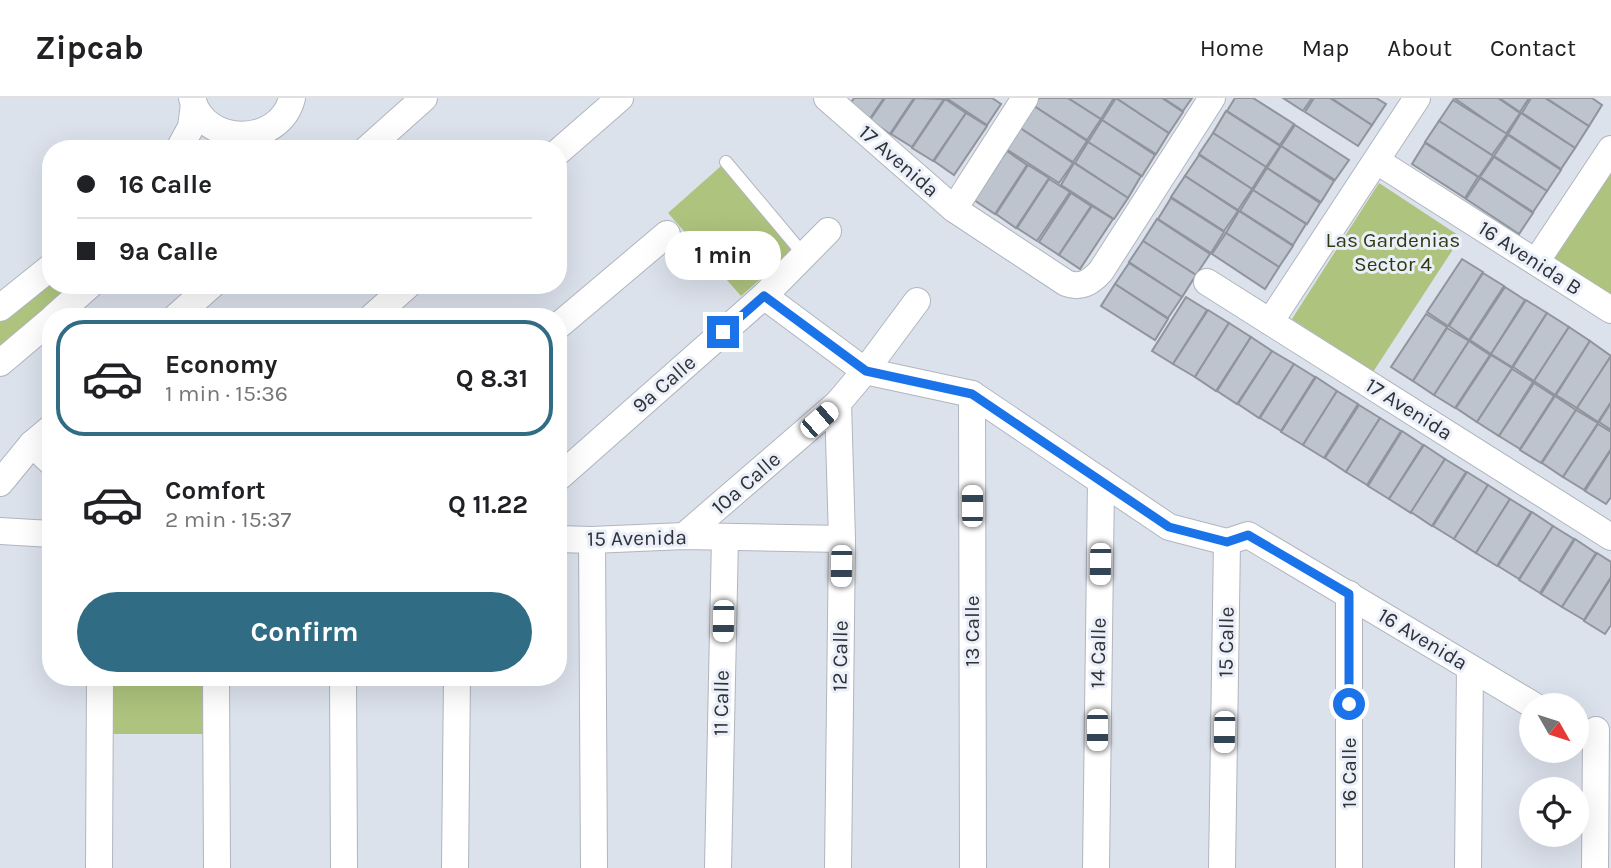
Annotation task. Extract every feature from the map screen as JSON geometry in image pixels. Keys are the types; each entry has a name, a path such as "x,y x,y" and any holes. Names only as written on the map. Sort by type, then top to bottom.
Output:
{"street":[{"path":"377,140 425,98"},
{"path":"567,144 620,98"},
{"path":"954,209 1025,98"},
{"name":"17 Avenida","path":"833,100 954,209 1071,285 1082,285 1092,280 1110,258 1212,98"},
{"path":"1270,322 1417,98"},
{"path":"255,140 281,119 293,100"},
{"path":"193,101 203,119 217,129 233,135 251,135 267,130"},
{"path":"184,140 191,127 193,101"},
{"path":"1536,262 1611,149"},
{"name":"16 Avenida B","path":"1377,161 1611,310"},
{"name":"9a Calle","path":"567,470 764,296 828,231"},
{"path":"567,318 667,234"},
{"path":"0,308 42,274"},
{"name":"17 Avenida","path":"1207,282 1611,537"},
{"path":"64,308 80,294"},
{"path":"186,308 202,294"},
{"path":"382,308 398,294"},
{"name":"16 Avenida","path":"764,296 866,371 972,394 1169,527 1227,542 1248,535 1519,697"},
{"name":"10a Calle","path":"684,537 838,403 866,371 916,301"},
{"path":"0,363 42,327"},
{"name":"13 Calle","path":"972,394 973,868"},
{"name":"12 Calle","path":"838,403 842,539 838,868"},
{"path":"0,483 42,448"},
{"name":"14 Calle","path":"1096,868 1101,481"},
{"path":"0,531 42,533"},
{"name":"15 Avenida","path":"567,539 684,537 842,539"},
{"name":"11 Calle","path":"718,868 724,538"},
{"path":"592,540 594,868"},
{"name":"15 Calle","path":"1222,868 1227,542"},
{"name":"16 Calle","path":"1349,594 1349,868"},
{"path":"1468,868 1470,668"},
{"path":"99,868 100,686"},
{"path":"216,686 217,868"},
{"path":"343,686 344,868"},
{"path":"455,868 457,686"},
{"path":"1594,731 1595,868"}],"lane":[{"path":"726,162 804,256"}],"green space":[{"path":"721,166 795,249 741,296 668,213"},
{"path":"1611,172 1611,297 1554,259"},
{"name":"Las Gardenias Sector 4","path":"1379,183 1461,237 1373,372 1292,319"},
{"path":"42,274 42,294 80,294 63,308 42,308 42,327 0,363 0,308"},
{"path":"98,686 205,686 205,734 98,734"}],"building":[{"path":"854,98 884,98 869,120 849,106"},
{"path":"885,98 914,98 890,134 870,120"},
{"path":"915,98 944,99 912,147 891,134"},
{"path":"946,98 992,98 1001,104 987,125"},
{"path":"1039,98 1068,98 1101,119 1087,140 1034,106"},
{"path":"1068,98 1114,98 1101,119"},
{"path":"1116,98 1169,133 1156,154 1102,120"},
{"path":"1116,98 1162,98 1183,112 1169,133"},
{"path":"1163,98 1192,98 1183,111"},
{"path":"1235,98 1253,98 1294,124 1280,145 1227,111"},
{"path":"1283,98 1312,98 1303,111"},
{"path":"1314,98 1330,98 1372,125 1358,146 1305,112"},
{"path":"1331,98 1376,98 1386,104 1372,125"},
{"path":"1454,98 1498,98 1520,113 1506,134"},
{"path":"1499,98 1529,98 1520,112"},
{"path":"1531,98 1545,98 1589,126 1575,148 1522,113"},
{"path":"1546,98 1592,98 1602,105 1589,126"},
{"path":"945,99 966,113 933,161 912,148"},
{"path":"1453,100 1507,134 1492,155 1439,121"},
{"path":"1034,106 1087,141 1073,162 1020,128"},
{"path":"1226,111 1280,146 1266,167 1213,133"},
{"path":"966,113 987,126 954,175 934,161"},
{"path":"1521,113 1575,148 1561,169 1508,134"},
{"path":"1102,120 1155,155 1142,176 1088,142"},
{"path":"1439,121 1493,156 1479,177 1425,142"},
{"path":"1295,125 1349,160 1335,180 1281,146"},
{"path":"1020,128 1073,163 1059,183 1006,149"},
{"path":"1213,133 1266,167 1252,189 1199,154"},
{"path":"1508,135 1561,170 1547,191 1494,156"},
{"path":"1088,142 1141,176 1128,198 1075,163"},
{"path":"1425,143 1478,177 1465,198 1412,164"},
{"path":"1281,146 1334,181 1321,202 1267,168"},
{"path":"1007,151 1027,165 995,214 974,200"},
{"path":"1199,155 1252,189 1238,210 1185,176"},
{"path":"1494,157 1547,191 1533,212 1480,177"},
{"path":"1074,163 1128,198 1114,219 1061,185"},
{"path":"1028,165 1049,178 1016,228 996,214"},
{"path":"1267,168 1320,203 1307,224 1253,190"},
{"path":"1185,176 1238,211 1224,231 1171,197"},
{"path":"1480,178 1533,213 1519,234 1466,199"},
{"path":"1049,179 1070,192 1037,241 1017,228"},
{"path":"1253,190 1306,224 1293,245 1240,211"},
{"path":"1071,193 1091,206 1059,255 1039,242"},
{"path":"1171,198 1224,232 1211,253 1158,219"},
{"path":"1092,206 1113,219 1080,269 1059,255"},
{"path":"1239,211 1293,246 1279,267 1226,233"},
{"path":"1157,219 1210,254 1196,275 1143,241"},
{"path":"1226,233 1279,267 1265,289 1212,254"},
{"path":"1143,241 1196,275 1182,297 1129,262"},
{"path":"1462,259 1483,272 1448,326 1427,312"},
{"path":"1129,263 1182,297 1168,318 1115,284"},
{"path":"1483,273 1504,286 1469,340 1449,326"},
{"path":"1115,284 1168,319 1155,340 1101,306"},
{"path":"1505,287 1525,300 1491,354 1470,340"},
{"path":"1186,297 1207,310 1173,364 1152,351"},
{"path":"1526,300 1547,313 1512,367 1491,354"},
{"path":"1208,310 1229,323 1195,377 1173,364"},
{"path":"1547,313 1569,327 1534,381 1513,367"},
{"path":"1426,314 1447,327 1413,381 1391,367"},
{"path":"1229,323 1251,337 1216,391 1195,377"},
{"path":"1569,327 1590,341 1555,395 1534,381"},
{"path":"1447,328 1469,341 1434,395 1413,381"},
{"path":"1251,337 1272,351 1237,404 1217,391"},
{"path":"1469,341 1490,355 1455,408 1434,395"},
{"path":"1590,341 1611,356 1577,408 1556,395"},
{"path":"1272,351 1294,364 1259,418 1238,404"},
{"path":"1491,355 1512,368 1477,422 1456,408"},
{"path":"1611,356 1611,402 1598,422 1577,408"},
{"path":"1294,364 1315,377 1281,431 1260,418"},
{"path":"1512,369 1533,382 1499,436 1477,422"},
{"path":"1316,377 1337,391 1303,445 1281,432"},
{"path":"1534,383 1554,396 1520,449 1499,436"},
{"path":"1337,391 1358,404 1324,458 1303,445"},
{"path":"1555,396 1576,410 1541,463 1520,450"},
{"path":"1611,403 1611,430 1599,422"},
{"path":"1359,405 1380,418 1346,472 1325,458"},
{"path":"1576,410 1598,423 1563,477 1542,463"},
{"path":"1380,418 1401,431 1367,485 1346,472"},
{"path":"1598,424 1611,432 1611,449 1584,490 1563,477"},
{"path":"1402,431 1423,445 1389,499 1368,486"},
{"path":"1424,445 1445,459 1411,513 1389,499"},
{"path":"1611,450 1611,497 1606,504 1585,491"},
{"path":"1445,459 1466,472 1432,526 1411,512"},
{"path":"1467,472 1488,485 1454,539 1433,526"},
{"path":"1488,485 1510,499 1476,553 1454,539"},
{"path":"1510,499 1531,512 1497,566 1476,553"},
{"path":"1532,512 1553,526 1519,579 1498,566"},
{"path":"1553,526 1574,539 1540,593 1519,580"},
{"path":"1575,539 1596,553 1562,607 1541,594"},
{"path":"1597,553 1611,562 1611,577 1584,620 1562,607"},
{"path":"1611,578 1611,625 1605,634 1584,621"}],"route":[{"path":"723,332 764,296 866,371 972,394 1169,527 1227,542 1248,535 1349,594 1349,704"}]}
